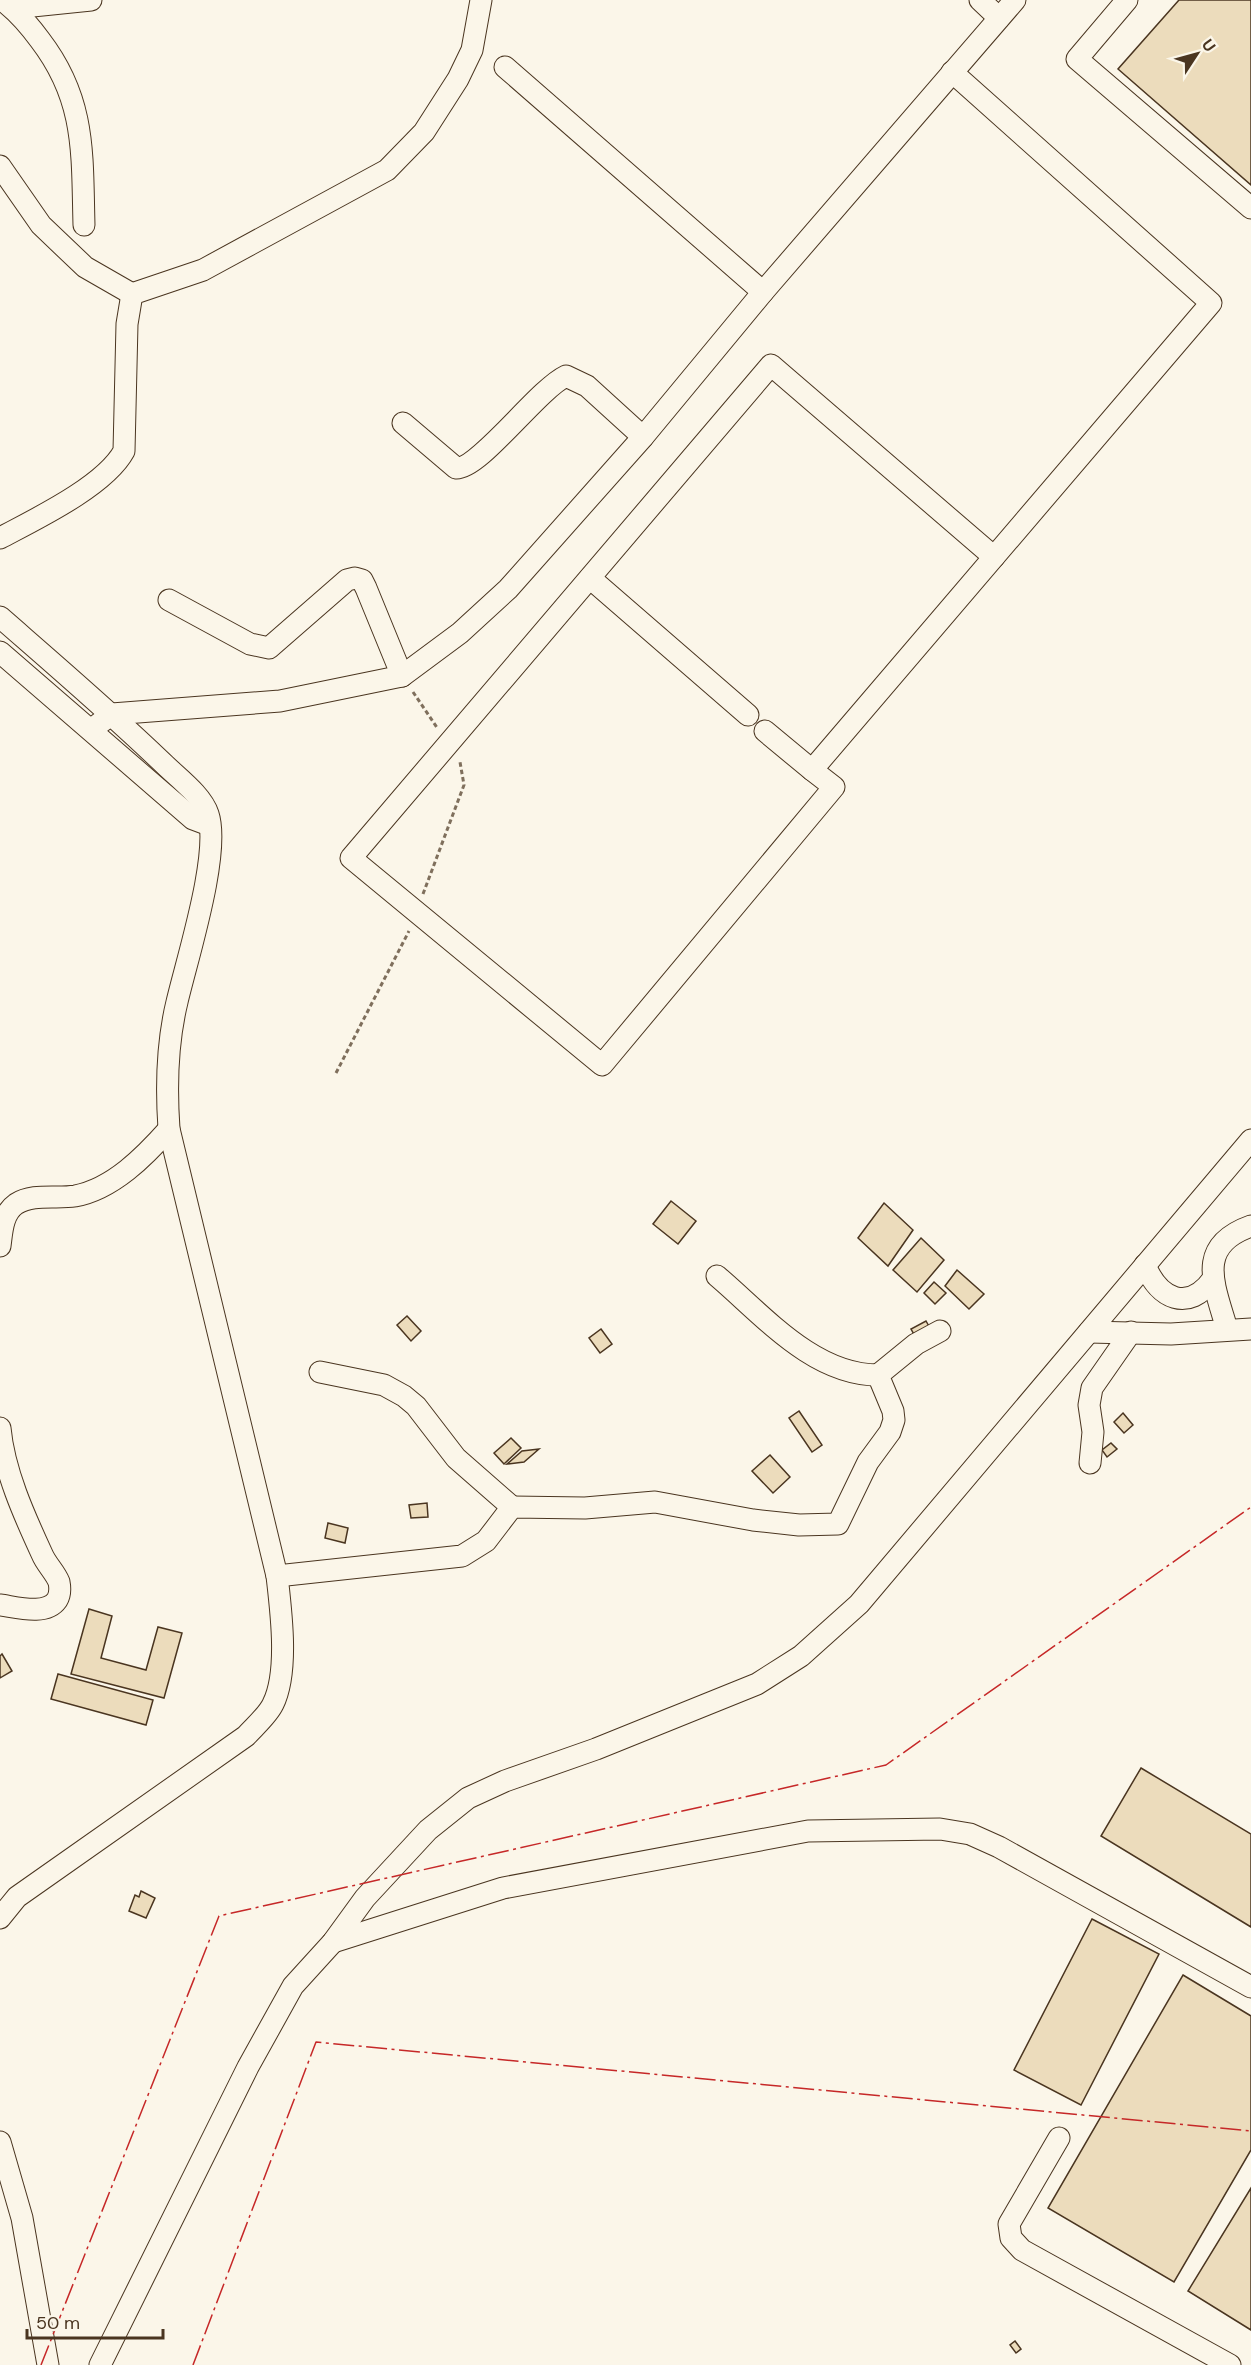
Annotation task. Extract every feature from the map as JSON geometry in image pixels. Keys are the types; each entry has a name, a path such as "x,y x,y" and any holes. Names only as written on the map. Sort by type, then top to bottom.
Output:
{"street":[{"path":"7,4 91,0"},
{"path":"0,166 41,225 86,267 132,294 203,270 387,171 424,132 458,79 472,50 481,0"},
{"path":"980,0 999,18"},
{"path":"92,729 112,714 280,701 402,676 460,633 508,589 643,437 763,292 1015,0"},
{"path":"1127,0 1077,59 1251,207"},
{"path":"7,4 56,61 66,80 77,112 82,161 84,225"},
{"path":"505,67 763,292"},
{"path":"812,770 1210,303 952,72"},
{"path":"0,538 104,476 124,451 127,324 132,294"},
{"path":"765,731 834,787 602,1065 351,858 771,365 994,557"},
{"path":"403,423 456,468 464,468 481,456 549,386 566,376 587,386 643,437"},
{"path":"169,600 250,644 269,648 347,580 355,578 362,580 402,676"},
{"path":"590,578 748,715"},
{"path":"0,617 112,714 197,798 209,815 211,852 190,953 176,1004 166,1082 168,1129 276,1576 283,1628 282,1665 273,1704 246,1736 17,1898 0,1918"},
{"path":"0,652 194,819 209,825"},
{"path":"0,1246 8,1212 17,1203 29,1199 76,1196 108,1182 140,1162 168,1129"},
{"path":"100,2365 254,2057 293,1986 333,1942 365,1898 428,1830 468,1798 505,1781 596,1749 757,1684 801,1656 859,1604 1251,1140"},
{"path":"1227,1329 1213,1280 1214,1254 1226,1238 1251,1226"},
{"path":"1144,1265 1156,1286 1165,1295 1181,1299 1196,1296 1213,1280"},
{"path":"717,1276 813,1357 864,1375 878,1375 916,1344 940,1331"},
{"path":"1089,1332 1171,1334 1251,1329"},
{"path":"1090,1463 1093,1439 1089,1406 1092,1388 1131,1332"},
{"path":"320,1372 384,1385 404,1396 416,1406 456,1458 512,1508 585,1508 655,1502 753,1520 799,1525 838,1524 868,1462 890,1432 894,1420 893,1410 878,1375"},
{"path":"0,1428 2,1454 43,1557 59,1582 60,1591 58,1599 38,1610 0,1605"},
{"path":"276,1576 462,1556 486,1541 512,1508"},
{"path":"333,1942 503,1888 538,1881 808,1831 940,1829 970,1834 999,1846 1251,1987"},
{"path":"1059,2138 1009,2223 1011,2238 1022,2250 1230,2365"},
{"path":"0,2142 22,2218 48,2365"}],"path":[{"path":"402,676 445,738"},
{"path":"422,897 464,785 458,756"},
{"path":"336,1073 411,928"}],"building":[{"path":"1179,0 1251,0 1251,185 1118,69"},
{"path":"671,1201 696,1221 678,1244 653,1224"},
{"path":"884,1203 913,1230 888,1266 858,1238"},
{"path":"921,1238 944,1260 917,1292 893,1270"},
{"path":"957,1270 984,1294 969,1309 945,1286"},
{"path":"934,1282 946,1293 935,1304 924,1293"},
{"path":"407,1316 421,1331 411,1341 397,1325"},
{"path":"926,1321 930,1328 915,1336 911,1329"},
{"path":"601,1329 612,1344 600,1353 589,1338"},
{"path":"799,1411 822,1445 812,1452 789,1418"},
{"path":"1123,1413 1133,1425 1124,1433 1114,1422"},
{"path":"511,1438 521,1448 504,1464 494,1453"},
{"path":"1111,1443 1117,1449 1107,1457 1102,1450"},
{"path":"539,1449 524,1462 507,1464 522,1451"},
{"path":"770,1455 790,1477 773,1493 752,1471"},
{"path":"427,1503 428,1517 411,1518 409,1505"},
{"path":"328,1523 348,1528 345,1543 325,1538"},
{"path":"89,1609 112,1616 101,1658 146,1670 158,1627 182,1633 164,1698 71,1674"},
{"path":"2,1654 12,1671 0,1678 0,1656"},
{"path":"58,1674 153,1700 146,1725 51,1699"},
{"path":"1141,1768 1251,1834 1251,1927 1101,1836"},
{"path":"141,1891 155,1898 146,1918 129,1911 135,1895 139,1897"},
{"path":"1092,1919 1159,1954 1081,2105 1014,2070"},
{"path":"1183,1975 1251,2016 1251,2150 1174,2282 1048,2208"},
{"path":"1251,2188 1251,2330 1188,2291"},
{"path":"1015,2341 1021,2349 1016,2353 1010,2345"}],"power":[{"path":"41,2365 219,1916 886,1765 1251,1507"},
{"path":"193,2365 316,2042 1251,2131"}]}
